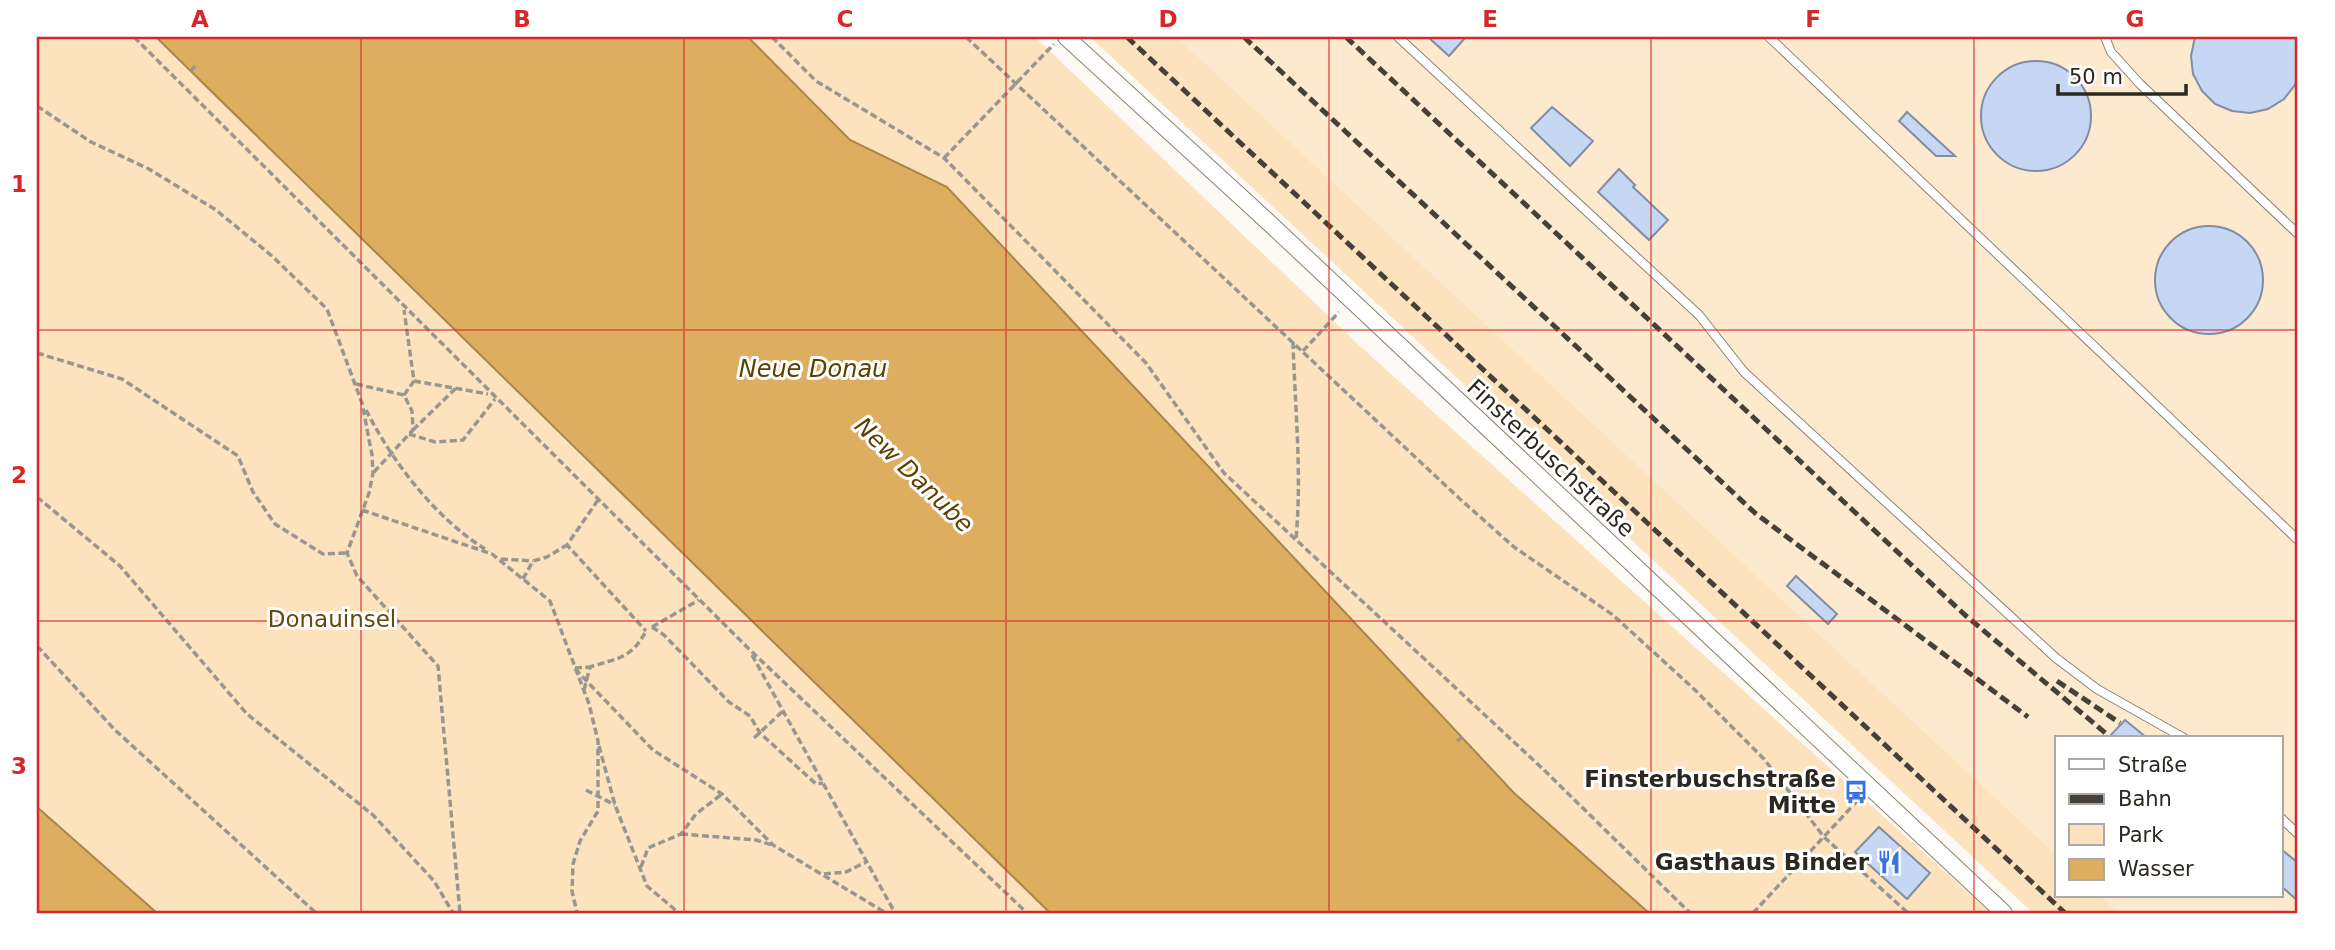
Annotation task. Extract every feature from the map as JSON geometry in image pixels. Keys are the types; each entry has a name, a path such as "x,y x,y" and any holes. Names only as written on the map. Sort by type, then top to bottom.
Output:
{"street":[{"name":"Finsterbuschstraße","path":"1060,40 1275,228 2004,913"}],"lane":[{"path":"1398,37 1699,315 1744,372 2056,658 2097,689 2180,736"},
{"path":"1769,37 2298,540"},
{"path":"2105,37 2111,52 2140,84 2298,234"},
{"path":"2282,819 2298,834"}],"path":[{"path":"134,37 699,600 1027,913"},
{"path":"772,37 816,81 944,158 1146,363 1224,473 1543,769 1690,913"},
{"path":"966,37 1514,547 1613,615 1694,689 1764,759 1824,837 1908,913"},
{"path":"944,158 1060,40"},
{"path":"191,71 194,66"},
{"path":"37,106 91,142 149,169 216,210 272,256 327,309 362,402 369,433 373,473 347,553 357,576 438,666 460,913"},
{"path":"403,308 414,381 404,395"},
{"path":"1303,351 1339,313"},
{"path":"1293,342 1295,428 1301,481 1296,540"},
{"path":"37,353 122,379 238,456 253,492 275,524 323,554 347,553"},
{"path":"414,381 490,394"},
{"path":"356,384 404,395"},
{"path":"373,473 391,451 456,388"},
{"path":"404,395 412,411 413,430"},
{"path":"409,434 435,442 463,440 495,399"},
{"path":"362,402 391,451 433,504 471,540 550,601 584,692 615,805 647,886 679,913"},
{"path":"37,497 120,566 247,714 373,815 434,881 453,913"},
{"path":"498,559 533,561 561,550 598,500"},
{"path":"362,510 492,554"},
{"path":"567,545 646,631"},
{"path":"561,550 571,552"},
{"path":"523,579 533,561"},
{"path":"573,668 623,659 639,645 646,631 699,600"},
{"path":"652,627 664,635 729,702 750,716 760,733 816,784 823,783"},
{"path":"37,646 115,730 316,913"},
{"path":"640,869 648,848 681,834 756,840 773,845 886,913 895,913 749,649"},
{"path":"584,692 590,667"},
{"path":"573,668 587,679 653,750 722,794 773,845"},
{"path":"754,738 783,711"},
{"path":"1457,741 1463,737"},
{"path":"577,913 572,891 573,864 580,841 598,811 598,741"},
{"path":"586,790 615,805"},
{"path":"681,834 696,814 722,794"},
{"path":"1754,913 1861,796"},
{"path":"822,873 846,872 866,862"}],"shaded area":[{"path":"1177,37 2298,37 2298,913 2118,913 2103,898 2282,898 2282,736 2055,736 2055,853"}],"green space":[{"name":"Donauinsel","path":"37,37 156,37 1050,913 157,913 37,807"},
{"path":"748,37 1035,37 1361,347 1991,913 1649,913 1514,793 947,187 850,140"},
{"path":"1090,37 1177,37 2055,853 2055,898 2103,898 2118,913 2033,913"}],"water":[{"name":"Neue Donau","path":"156,37 748,37 850,140 947,187 1514,793 1649,913 1050,913"},
{"path":"37,807 157,913 37,913"}],"building":[{"path":"1428,37 1466,37 1449,56"},
{"path":"2195,37 2298,37 2298,75 2295,85 2284,99 2268,109 2250,113 2232,111 2215,104 2202,91 2193,74 2191,56"},
{"path":"2036,61 2057,66 2075,77 2086,95 2091,116 2086,137 2075,155 2057,166 2036,171 2015,166 1997,155 1986,137 1981,116 1986,95 1997,77 2015,66"},
{"path":"1552,107 1593,141 1570,166 1531,128"},
{"path":"1907,112 1955,156 1936,156 1899,121"},
{"path":"1619,169 1635,185 1633,187 1668,220 1649,240 1598,192"},
{"path":"2209,226 2239,235 2247,242 2254,250 2263,280 2254,310 2247,318 2239,325 2209,334 2179,325 2171,318 2164,310 2155,280 2164,250 2171,242 2179,235"},
{"path":"1796,576 1837,614 1828,624 1787,586"},
{"path":"2125,720 2145,736 2110,736"},
{"path":"1879,827 1930,873 1907,899 1855,852"},
{"path":"2282,850 2298,863 2298,901 2282,887"}],"railway":[{"path":"1127,37 2065,913"},
{"path":"1244,37 1755,513 2028,717"},
{"path":"1346,37 1965,615 2109,736"},
{"path":"2057,681 2120,723"}],"place":[{"name":"Finsterbuschstraße Mitte","path":"1856,792"},
{"name":"Gasthaus Binder","path":"1889,862"}],"water label":[{"name":"New Danube","path":"914,475"}]}
